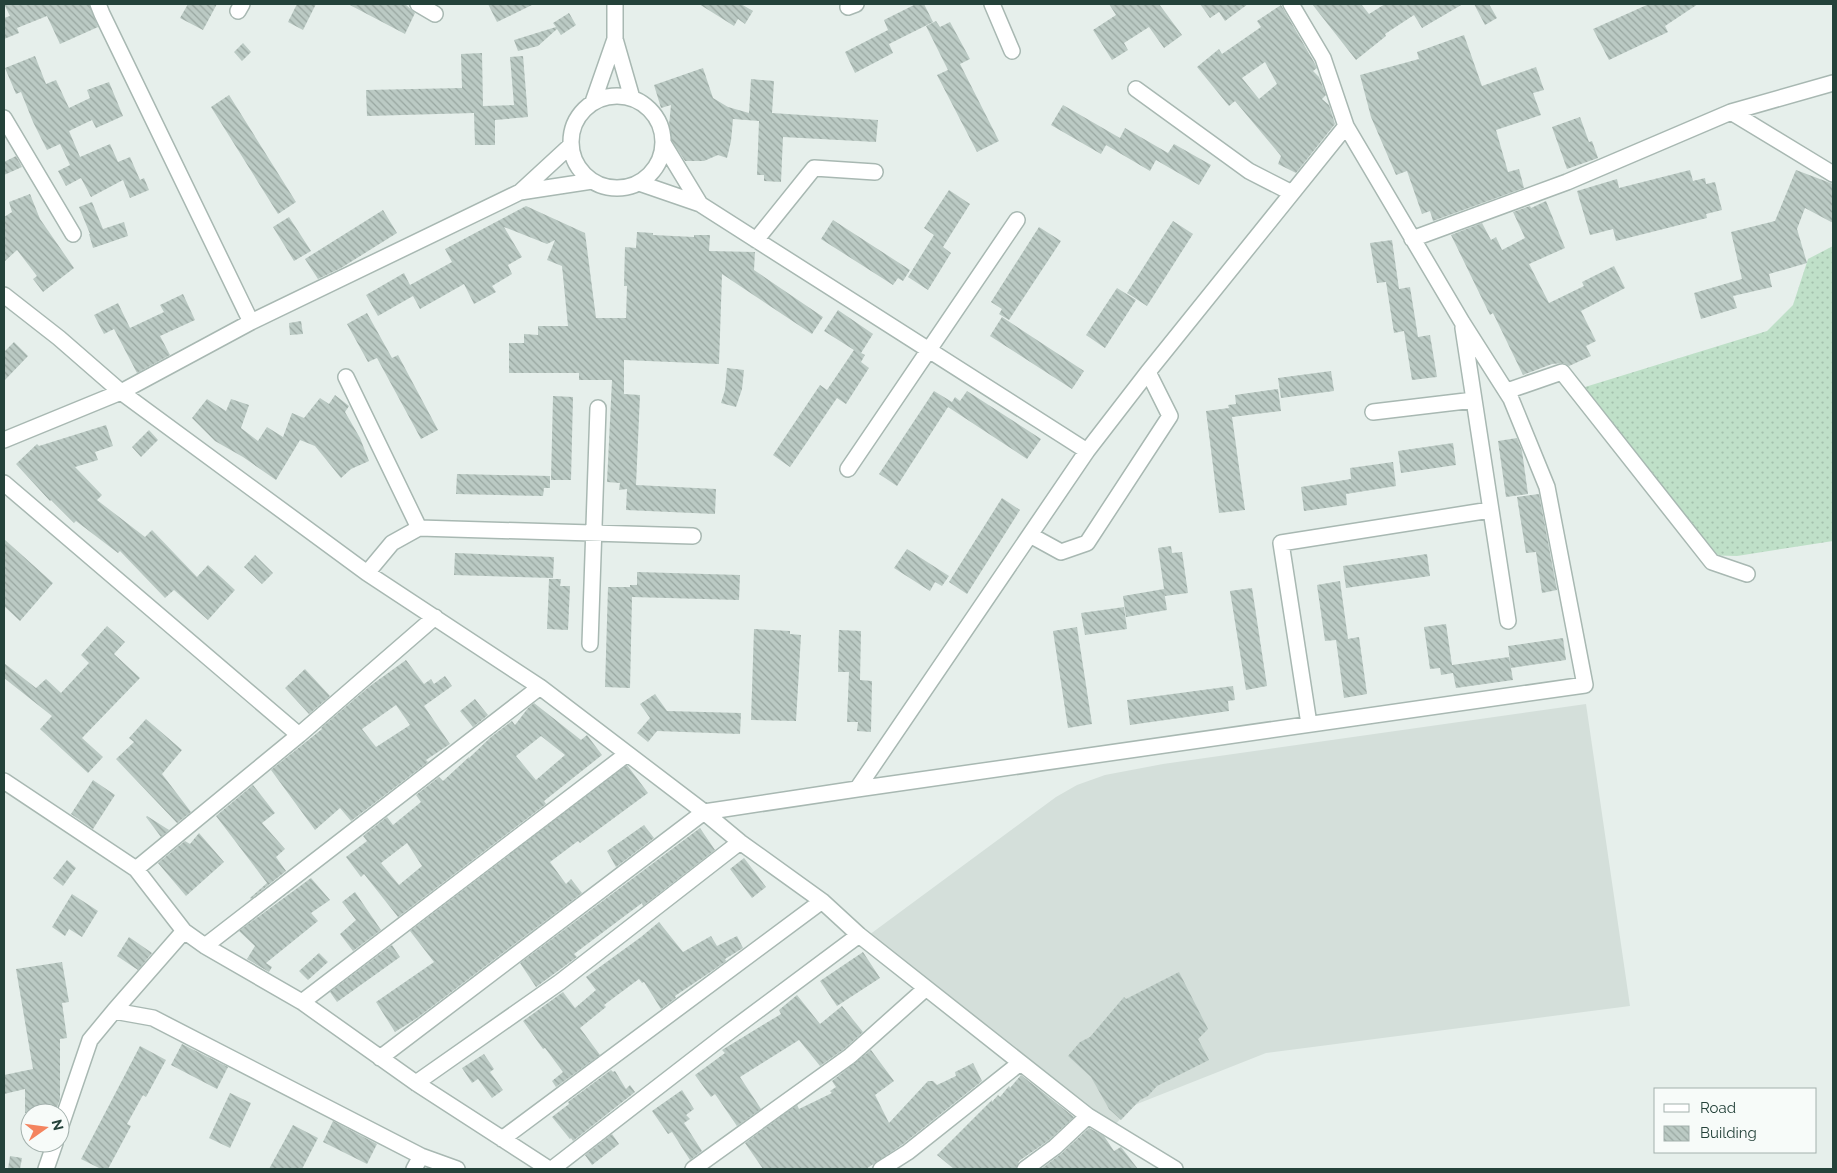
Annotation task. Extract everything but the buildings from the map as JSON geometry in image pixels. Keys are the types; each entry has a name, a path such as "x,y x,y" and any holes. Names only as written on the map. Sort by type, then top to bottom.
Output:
{"street":[{"path":"418,4 435,14"},
{"path":"615,4 615,39 632,98"},
{"path":"992,4 1012,51"},
{"path":"380,1058 704,812 1585,684 1547,487 1511,399 1462,322 1346,126 1323,58 1291,4"},
{"path":"102,7 251,322"},
{"path":"593,102 615,39"},
{"path":"1412,239 1568,182 1731,112 1833,82"},
{"path":"1136,89 1249,171 1292,194"},
{"path":"612,96 632,98 643,103 658,120 662,131 662,155 657,166 639,182 628,187 604,186 592,181 578,166 571,146 572,132 576,120 583,110 593,102 612,96"},
{"path":"1731,112 1833,174"},
{"path":"4,118 73,234"},
{"path":"857,789 1087,451 1148,372 1346,126"},
{"path":"663,142 700,204"},
{"path":"4,440 120,392 251,322 520,192 571,146"},
{"path":"756,240 814,168 875,172"},
{"path":"520,192 592,181"},
{"path":"639,182 700,204 1087,451"},
{"path":"848,469 1017,220"},
{"path":"4,295 59,338 120,392 367,573 540,687 704,812 740,842 822,901 859,935 1088,1116 1165,1167"},
{"path":"1462,322 1508,620"},
{"path":"1030,535 1061,552 1087,543 1170,416 1148,372"},
{"path":"1506,391 1562,372 1712,562 1747,574"},
{"path":"346,377 419,528"},
{"path":"1373,412 1474,400"},
{"path":"590,644 598,408"},
{"path":"4,483 298,735"},
{"path":"1309,724 1282,543 1490,510"},
{"path":"367,573 392,543 419,528 693,536"},
{"path":"136,869 298,735 435,617"},
{"path":"205,946 540,687"},
{"path":"302,1002 627,754"},
{"path":"4,781 136,869 184,932 302,1002 416,1083 550,1169 859,935"},
{"path":"416,1083 560,982 740,842"},
{"path":"502,1139 822,901"},
{"path":"69,1103 90,1040 184,932"},
{"path":"693,1169 850,1056 926,989"},
{"path":"114,1011 153,1018 417,1162 456,1169"},
{"path":"881,1169 908,1152 1020,1063"},
{"path":"1025,1169 1055,1147 1088,1116"},
{"path":"46,1169 52,1153"}],"shaded area":[{"path":"1586,704 1630,1006 1266,1053 1132,1106 1113,1127 869,935 1056,797 1077,785 1105,775 1163,764"}],"green space":[{"path":"1833,246 1833,541 1737,556 1699,555 1572,391 1767,331 1793,305 1808,259"}]}
